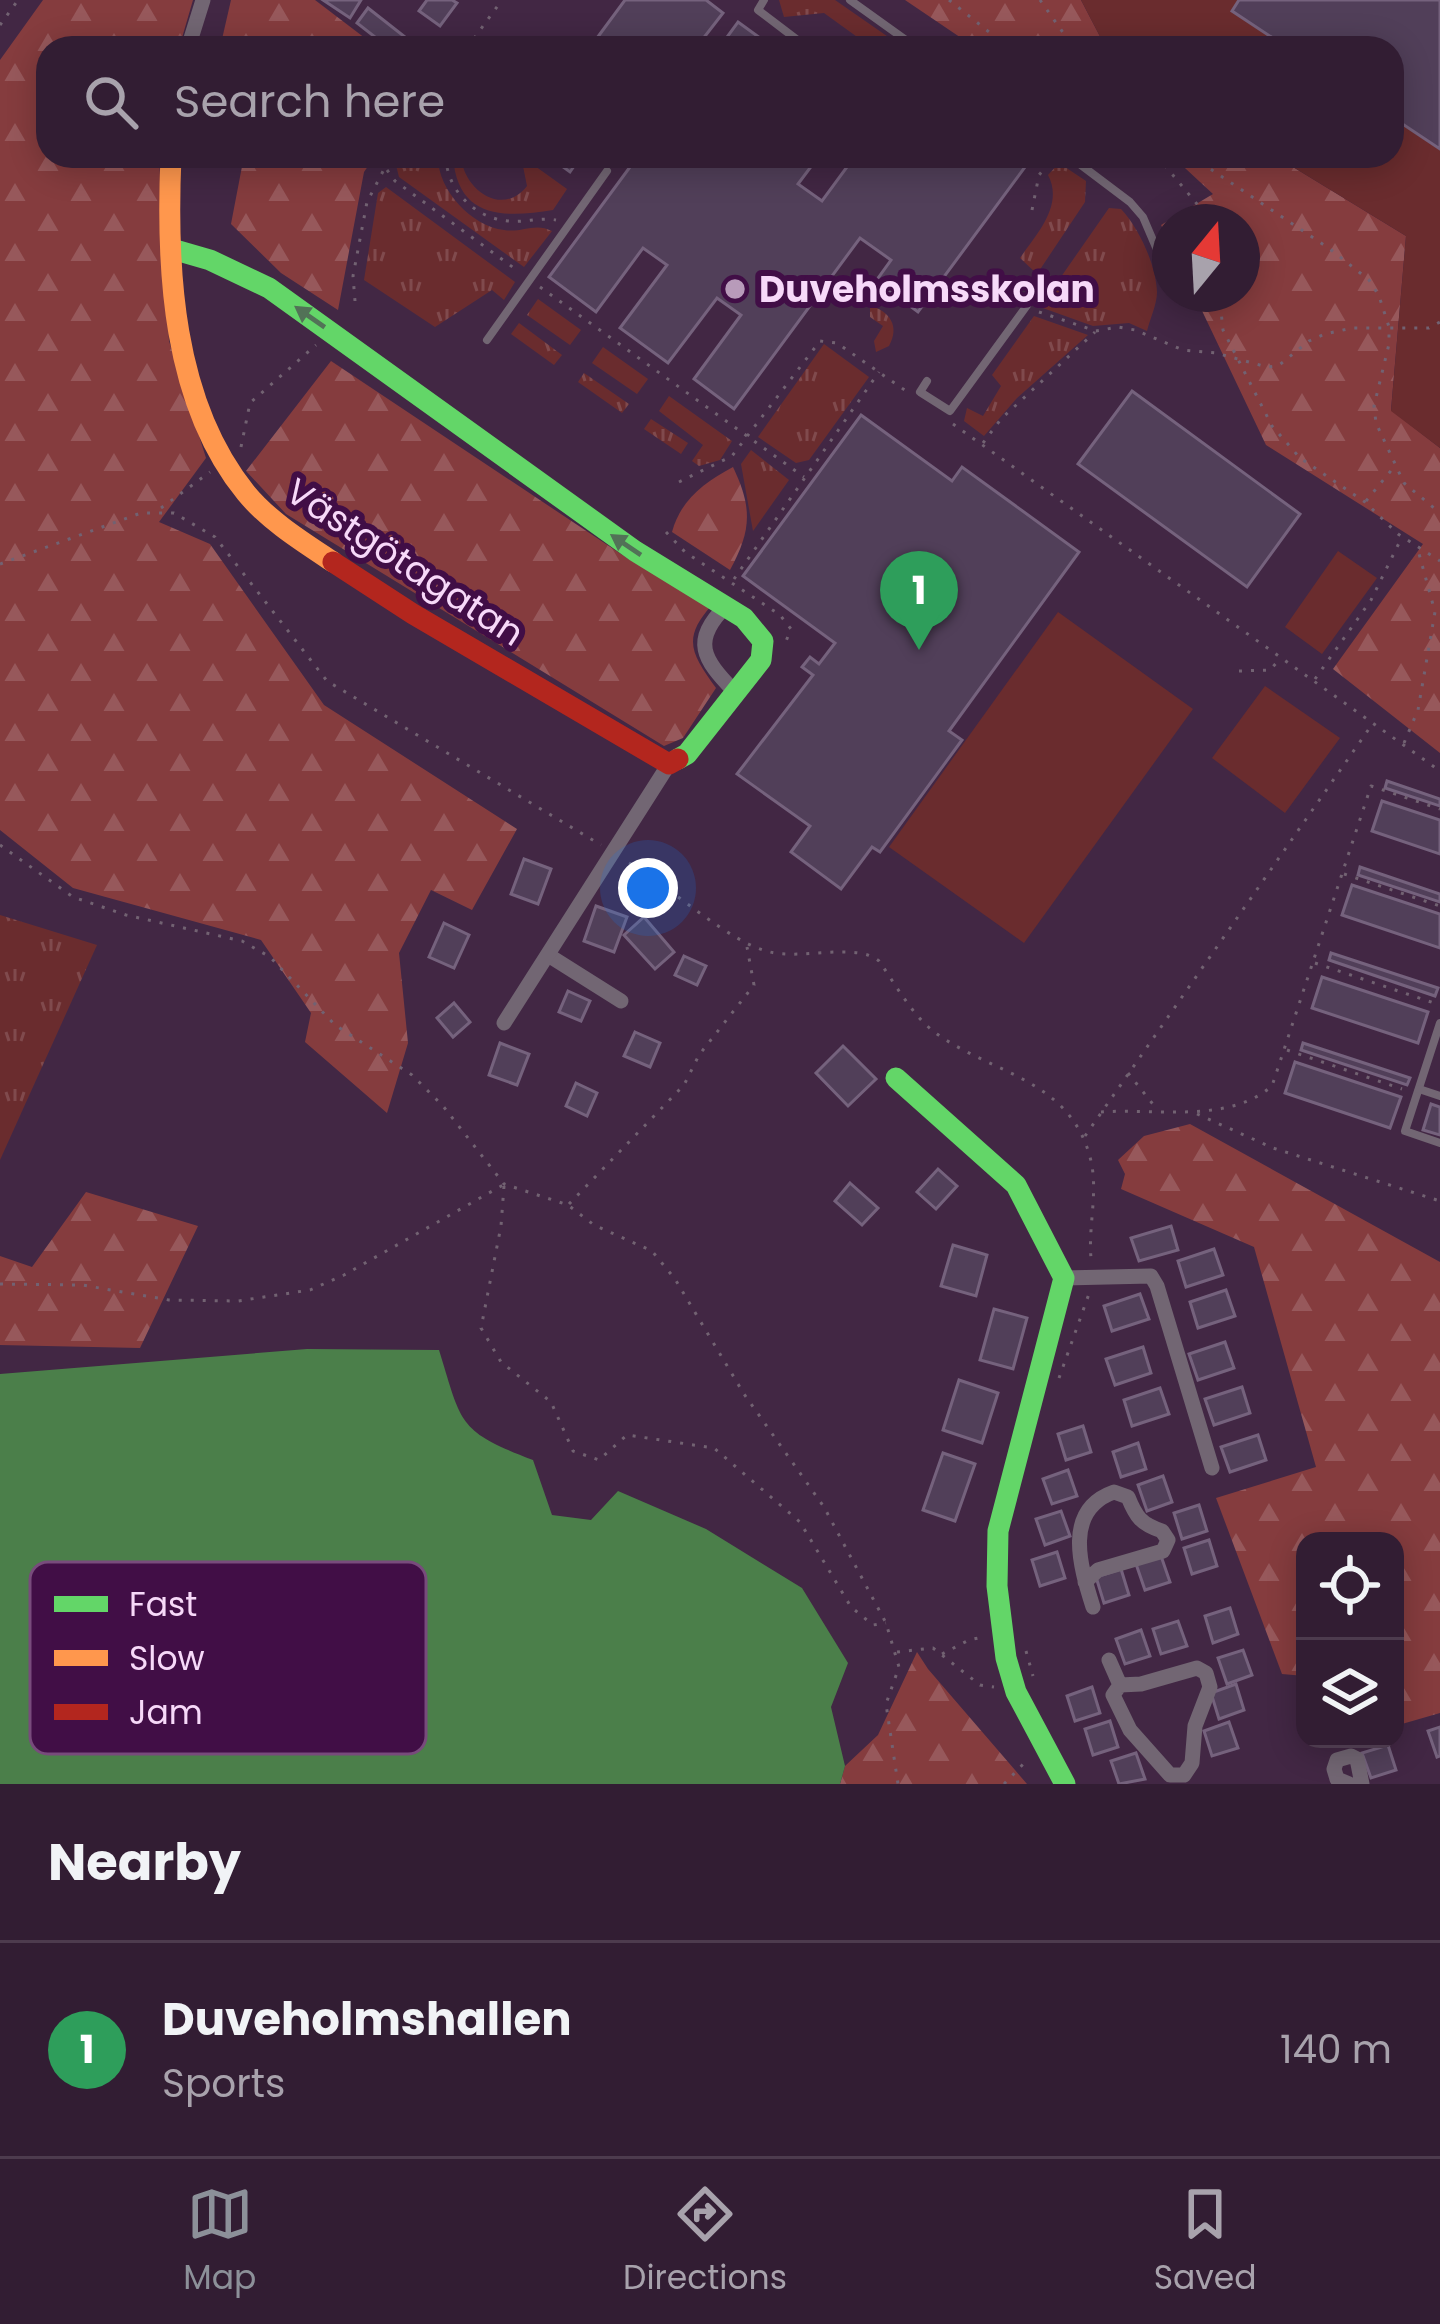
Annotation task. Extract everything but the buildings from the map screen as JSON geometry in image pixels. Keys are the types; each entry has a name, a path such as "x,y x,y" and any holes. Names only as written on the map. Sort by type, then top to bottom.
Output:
{"street":[{"path":"192,36 202,0"},
{"name":"Västgötagatan","path":"171,168 172,249 185,351 197,396 224,461 259,506 308,546 432,625 669,764"},
{"path":"172,249 210,260 269,288 634,551 685,576 754,625 764,642 761,660 687,754 669,764 504,1023"},
{"path":"726,606 704,631 703,644 708,660 734,692"},
{"path":"548,955 621,1001"},
{"path":"896,1078 1016,1184 1064,1278 998,1531 997,1586 1002,1634 1024,1683 1041,1744 1065,1784"},
{"path":"1064,1278 1151,1276 1212,1468"},
{"path":"1085,1582 1098,1570 1163,1551 1168,1540 1136,1516 1128,1497 1114,1492 1090,1502 1081,1520 1079,1552 1085,1582 1093,1607"},
{"path":"1109,1660 1120,1685"},
{"path":"1197,1668 1206,1672 1210,1687 1195,1726 1192,1763 1184,1775 1170,1775 1130,1730 1113,1695 1120,1685 1142,1684 1197,1668"},
{"path":"1349,1784 1337,1779 1334,1769 1336,1760 1351,1756 1357,1759 1362,1784"}],"lane":[{"path":"764,0 758,10 792,36"},
{"path":"850,0 900,36"},
{"path":"1085,168 1130,202 1152,238"},
{"path":"487,340 608,171"},
{"path":"927,381 920,392 950,411 1036,293"},
{"path":"1440,1023 1436,1048 1405,1131 1440,1143"},
{"path":"1418,1092 1440,1096"}],"path":[{"path":"0,25 18,0"},
{"path":"476,36 502,0"},
{"path":"950,0 994,36"},
{"path":"1040,0 1066,36"},
{"path":"448,168 452,185 468,205 490,217 508,221 550,218 569,225"},
{"path":"1033,210 1045,168"},
{"path":"1167,168 1197,204"},
{"path":"1209,168 1352,265 1379,296 1389,344 1375,406 1376,423 1404,483 1440,513"},
{"path":"355,301 353,275 368,202 387,170 395,181 804,477"},
{"path":"1027,306 1096,331 1136,330 1183,350 1278,366 1325,334 1352,328 1430,328 1440,322"},
{"path":"1221,312 1223,330 1272,426 1300,458 1440,560"},
{"path":"982,444 1001,419 1096,331"},
{"path":"160,510 244,442 244,417 250,403 332,333"},
{"path":"679,482 731,456 820,341 830,339 914,396"},
{"path":"733,580 879,372"},
{"path":"948,420 1440,771"},
{"path":"1364,502 1394,467"},
{"path":"0,564 110,523 160,510 182,515 215,537 327,681 659,880 747,944 793,956 869,953 934,1033 1043,1089 1064,1108 1084,1138 1092,1162 1094,1204 1090,1245 1094,1278 1054,1394"},
{"path":"1314,680 1371,600 1402,536"},
{"path":"1403,745 1418,710 1435,612 1417,546"},
{"path":"1239,671 1270,670 1282,656"},
{"path":"1084,1138 1373,724"},
{"path":"1196,1113 1258,1098 1273,1086 1371,786 1440,809"},
{"path":"0,845 73,897 126,915 242,941 270,957 335,1025 412,1076 456,1122 504,1184 568,1205 594,1225 652,1251 824,1507 886,1623 899,1667 886,1704 898,1784"},
{"path":"1342,874 1440,905"},
{"path":"568,1205 684,1085 699,1055 754,985 747,944"},
{"path":"1313,962 1440,1005"},
{"path":"1285,1049 1418,1092"},
{"path":"1128,1073 1157,1109"},
{"path":"1101,1112 1196,1113 1273,1148 1440,1201"},
{"path":"0,1284 82,1286 169,1300 238,1301 310,1290 504,1184"},
{"path":"504,1184 482,1328 501,1362 551,1402 573,1451 599,1460 627,1435 714,1448 800,1522 851,1607 873,1624 886,1623"},
{"path":"942,1654 969,1640 1002,1634"},
{"path":"895,1652 932,1648 980,1685 1024,1683 1026,1652"},
{"path":"1004,1784 1041,1744"}],"green space":[{"path":"43,0 193,0 182,36 36,36 36,168 160,168 169,341 206,458 159,522 210,544 324,705 517,829 472,910 431,890 399,953 408,1043 387,1113 305,1042 311,1013 261,940 73,888 0,830 0,60"},
{"path":"231,0 315,0 362,36 223,36"},
{"path":"779,0 835,0 887,36 856,36 824,13 784,17"},
{"path":"905,0 1081,0 1100,36 958,36"},
{"path":"1081,0 1440,0 1440,448 1391,411 1406,236 1295,168 1404,168 1404,36 1100,36"},
{"path":"242,168 367,168 338,310 281,273 231,224"},
{"path":"397,168 439,168 458,204 480,221 504,230 540,227 552,231 524,267 399,177"},
{"path":"455,168 463,168 485,195 506,199 527,186 523,168 538,168 567,189 553,210 501,213 473,203"},
{"path":"1054,168 1066,168 1086,181 1085,202 1037,274 1020,258 1051,208 1048,175"},
{"path":"1185,168 1295,168 1406,236 1391,410 1440,448 1440,753 1333,669 1423,544 1266,445 1203,312 1260,312 1260,204 1196,204 1213,194"},
{"path":"386,187 515,282 504,300 492,290 435,327 364,280 378,193"},
{"path":"1109,208 1121,209 1152,267 1153,312 1147,331 1129,323 1093,326 1040,307"},
{"path":"538,299 581,330 570,345 527,315"},
{"path":"870,305 888,316 893,326 889,346 876,352 874,341 883,326 870,317"},
{"path":"1034,316 1088,335 1017,398 984,436 964,421 967,408 983,416 1001,386 992,375"},
{"path":"519,323 562,355 554,365 511,334"},
{"path":"824,344 869,377 809,460 796,463 758,437"},
{"path":"603,347 648,379 637,394 592,363"},
{"path":"331,361 630,560 712,605 696,628 693,646 716,688 683,738 664,746 286,514 246,471"},
{"path":"584,373 629,404 622,413 578,382"},
{"path":"669,396 732,441 720,460 699,466 692,461 703,445 659,411"},
{"path":"651,419 688,443 681,454 644,429"},
{"path":"751,450 789,480 753,531 741,464"},
{"path":"733,467 747,520 730,570 672,532 695,493"},
{"path":"1338,551 1377,578 1322,654 1285,627"},
{"path":"1058,612 1193,709 1024,943 889,847"},
{"path":"1265,686 1340,738 1285,813 1212,758"},
{"path":"0,915 97,945 0,1160"},
{"path":"1190,1124 1440,1262 1440,1713 1404,1723 1404,1532 1296,1532 1296,1675 1282,1674 1216,1498 1316,1467 1254,1247 1121,1189 1125,1174 1118,1160 1144,1136"},
{"path":"86,1192 198,1226 140,1348 0,1345 0,1256 32,1267"},
{"path":"917,1652 1027,1784 840,1784 845,1766 878,1735"}],"shaded area":[{"path":"307,1349 439,1350 466,1422 489,1441 533,1460 552,1515 591,1520 618,1491 706,1529 802,1588 848,1663 831,1707 845,1766 840,1784 0,1784 0,1374"}],"traffic: fast":[{"path":"172,249 210,260 269,288 635,551 744,618 763,641 761,660 687,754 678,759"},
{"path":"896,1078 1016,1185 1064,1278 998,1531 997,1586 1006,1658 1016,1692 1065,1784"}],"traffic: slow":[{"path":"171,168 173,288 188,376 202,418 221,457 255,503 333,562"}],"traffic: jam":[{"path":"333,562 669,764 678,759"}],"place":[{"name":"Duveholmsskolan","path":"735,289"},
{"name":"Duveholmshallen","path":"919,650"}]}
